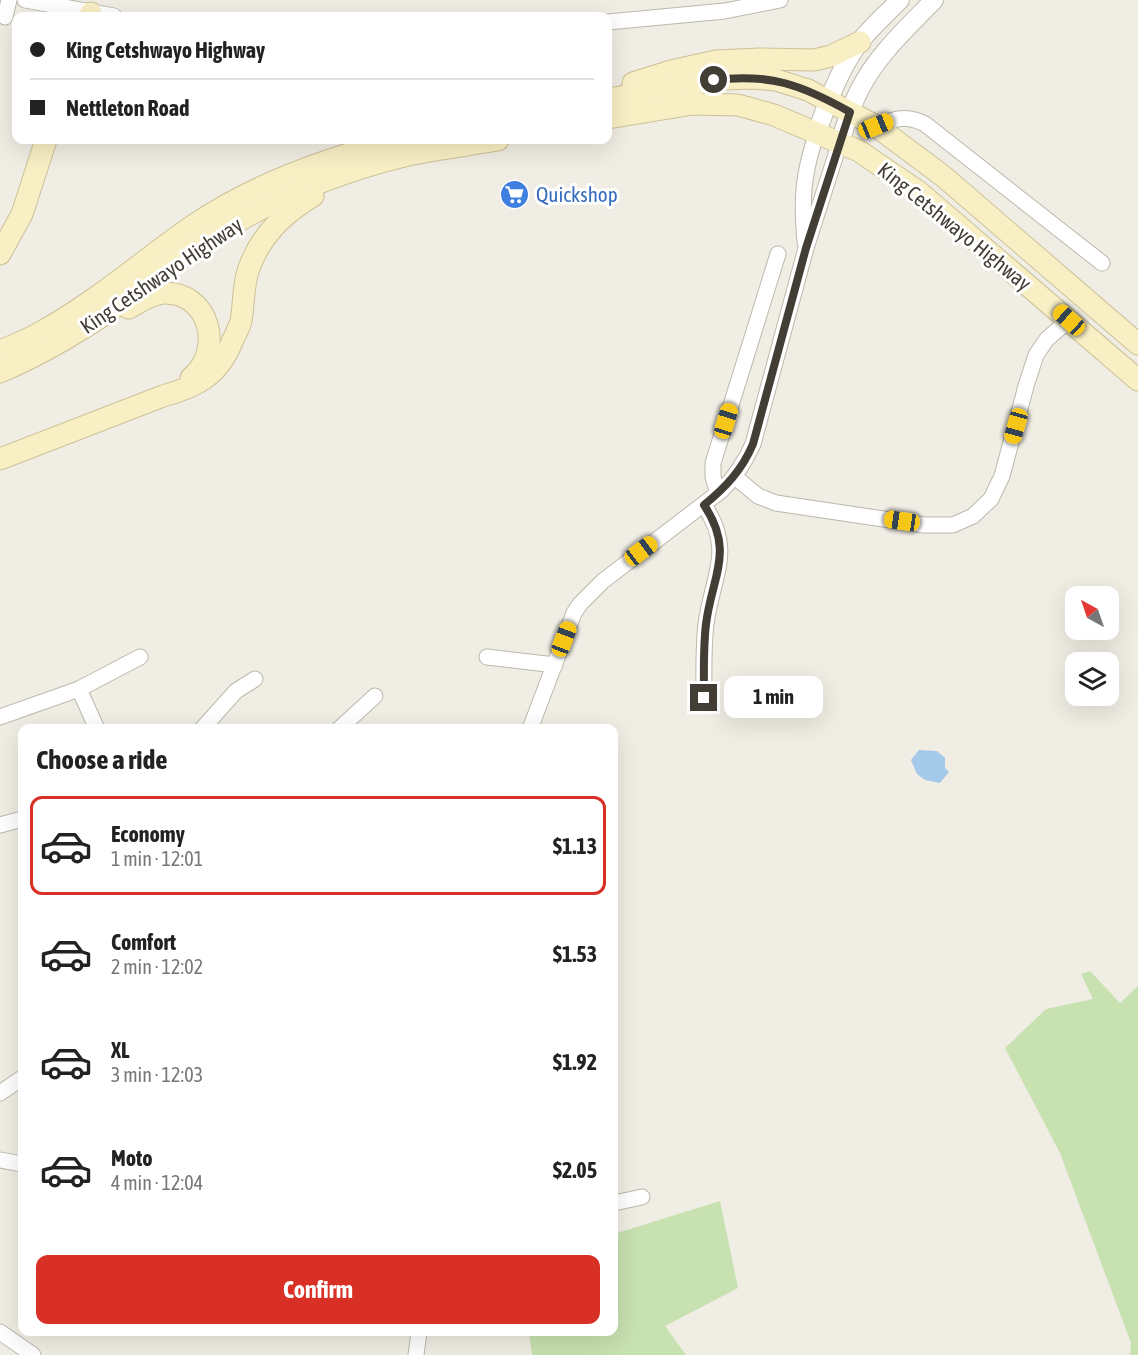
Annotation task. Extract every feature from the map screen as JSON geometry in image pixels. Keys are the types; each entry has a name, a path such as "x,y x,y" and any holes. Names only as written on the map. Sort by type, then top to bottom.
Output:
{"main road":[{"path":"612,92 670,71 716,61 760,58 814,60 831,56 860,42"},
{"name":"King Cetshwayo Highway","path":"612,98 714,80 752,78 787,83 808,90 876,126 957,188 1138,344"},
{"name":"King Cetshwayo Highway","path":"612,117 693,104 722,104 756,109 860,151 919,192 1138,380"},
{"path":"0,254 22,214 45,144"},
{"name":"King Cetshwayo Highway","path":"0,351 41,333 91,300 195,224 269,183 313,165 385,144"},
{"name":"King Cetshwayo Highway","path":"0,372 47,350 97,320 196,247 243,219 294,193 351,172 410,155 475,144"},
{"path":"0,459 200,383 219,365 230,348 240,323 245,280 251,262 274,226 299,204 378,164"},
{"path":"47,350 71,342 153,295 169,294 183,298 200,311 206,320 209,340 208,356 193,376 163,396"}],"street":[{"path":"7,17 9,0"},
{"path":"25,0 77,12"},
{"path":"612,22 725,11 780,0"},
{"path":"806,248 802,209 807,163 836,80 860,42 900,0"},
{"path":"532,724 574,613 580,604 610,575 718,493 735,477 746,461 753,444 806,248 850,112 859,90 877,62 934,0"},
{"path":"876,126 909,117 925,124 1102,263"},
{"path":"718,493 713,477 713,463 778,254"},
{"path":"735,477 758,496 776,503 924,525 953,525 964,521 981,509 997,487 1036,355 1047,339 1069,320"},
{"path":"704,505 713,518 721,548 720,563 706,626 704,698"},
{"path":"0,717 79,689 140,657"},
{"path":"487,657 555,665"},
{"path":"206,724 236,691 255,679"},
{"path":"79,689 95,724"},
{"path":"344,724 375,696"},
{"path":"0,825 18,820"},
{"path":"0,1093 18,1081"},
{"path":"0,1160 18,1163"},
{"path":"618,1202 642,1197"},
{"path":"0,1332 33,1355"},
{"path":"416,1355 418,1336"}],"green space":[{"path":"1090,971 1120,1003 1138,986 1138,1355 1130,1355 1131,1343 1060,1153 1005,1048 1046,1009 1093,999 1081,974"},
{"path":"720,1201 738,1288 665,1326 686,1355 532,1355 530,1336 618,1336 618,1233"}],"water":[{"path":"919,750 937,751 945,758 945,768 949,772 940,783 925,780 917,774 911,760"}],"place":[{"name":"Quickshop","path":"515,194"}],"route":[{"path":"704,698 706,626 720,563 721,548 713,518 704,505 735,477 746,461 753,444 806,248 850,112 808,90 776,80 724,78 714,80"}]}
